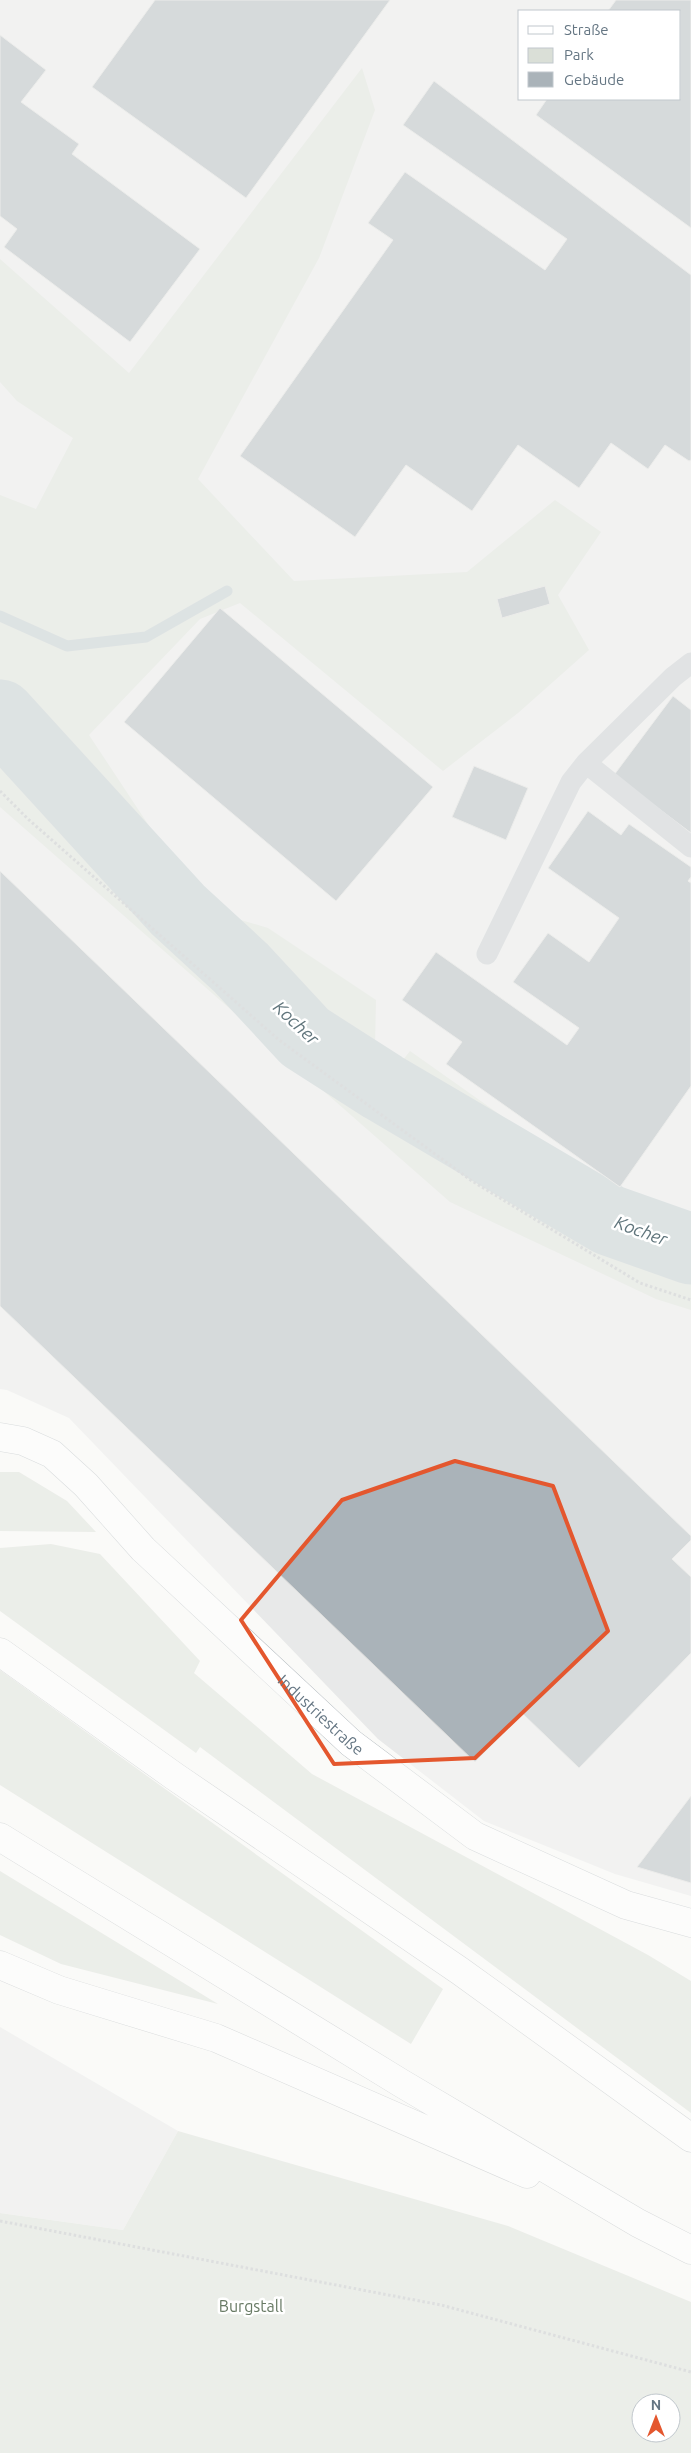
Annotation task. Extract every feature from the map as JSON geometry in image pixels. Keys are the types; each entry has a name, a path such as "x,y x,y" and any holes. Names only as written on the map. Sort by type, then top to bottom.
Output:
{"main road":[{"name":"Industriestraße","path":"0,1437 23,1441 52,1454 86,1485 143,1549 351,1743 475,1836 626,1905 691,1923"},
{"path":"0,1652 166,1770 460,1972 691,2138"},
{"path":"0,1837 401,2083 638,2223"},
{"path":"0,1965 58,1990 216,2038 638,2223 691,2250"}],"lane":[{"path":"487,954 571,782 586,763 673,677 691,664"},
{"path":"586,763 691,847"}],"path":[{"path":"0,791 28,819 279,1040 472,1181 640,1283 691,1300"},
{"path":"0,2221 441,2305 691,2372"}],"highlighted area":[{"path":"455,1461 553,1486 608,1631 475,1758 334,1764 241,1620 342,1500"}],"shaded area":[{"path":"0,0 691,0 691,1896 615,1874 484,1821 378,1739 69,1418 7,1390 0,1389"},
{"path":"0,2027 178,2131 123,2230 0,2213"}],"green space":[{"path":"362,68 375,110 319,258 198,479 294,581 467,572 555,500 601,532 558,595 589,650 518,713 443,771 240,603 200,619 89,735 204,909 268,928 376,1000 374,1092 377,1094 410,1051 691,1250 691,1310 656,1299 450,1202 0,807 0,495 36,509 73,438 17,401 0,382 0,259 129,373"},
{"path":"0,1472 19,1472 67,1501 96,1532 0,1531"},
{"path":"51,1544 100,1554 200,1661 194,1673 312,1774 648,1955 691,1981 691,2113 200,1747 196,1753 0,1611 0,1548"},
{"path":"0,1670 443,1989 411,2044 0,1785"},
{"path":"0,1871 218,2004 61,1964 0,1935"},
{"name":"Burgstall","path":"178,2131 508,2226 691,2302 691,2453 0,2453 0,2213 123,2230"}],"building":[{"path":"155,0 390,0 246,198 92,87"},
{"path":"616,0 691,0 691,228 536,115 546,100 681,100 681,10 609,10"},
{"path":"0,35 46,70 21,102 79,144 72,154 200,249 130,342 4,247 17,229 0,216"},
{"path":"434,81 691,275 691,460 689,461 665,445 648,469 611,443 579,488 518,445 472,511 406,465 355,537 240,456 393,240 368,223 405,172 545,270 567,239 403,125"},
{"path":"545,586 550,604 502,618 497,599"},
{"path":"220,608 433,787 336,901 124,722"},
{"path":"673,696 691,710 691,833 614,775"},
{"path":"474,766 528,788 506,840 452,817"},
{"path":"588,811 621,835 629,824 691,867 691,877 688,881 691,883 691,1086 620,1187 446,1064 462,1042 402,1000 436,952 567,1045 579,1028 513,982 548,933 589,962 619,918 548,868"},
{"path":"0,871 691,1536 691,1540 672,1559 691,1577 691,1653 579,1768 523,1714 475,1762 0,1306"},
{"path":"691,1796 691,1883 637,1867"}],"waterway":[{"path":"0,616 67,646 146,637 227,591"},
{"name":"Kocher","path":"0,715 178,910 241,968 305,1037 383,1087 609,1220 691,1249"}]}
